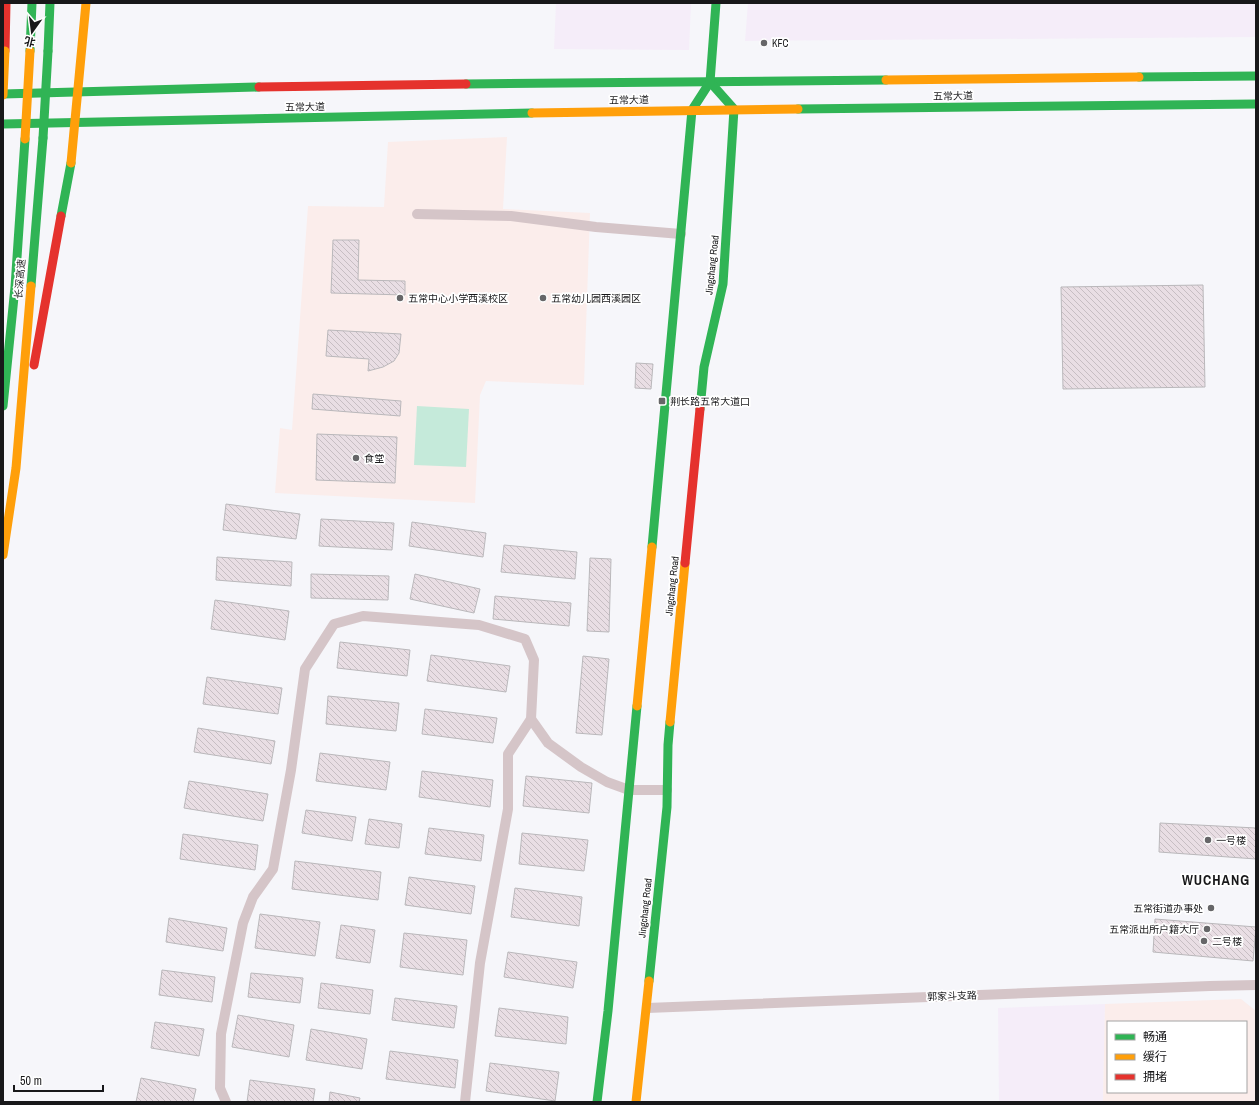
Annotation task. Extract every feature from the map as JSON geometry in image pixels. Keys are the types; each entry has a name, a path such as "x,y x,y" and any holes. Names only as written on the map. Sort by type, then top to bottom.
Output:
{"main road":[{"path":"3,94 6,3"},
{"name":"长深高速","path":"3,406 15,287 32,3"},
{"name":"长深高速","path":"3,555 16,468 43,138 50,3"},
{"path":"16,468 71,163 86,3"},
{"path":"597,1102 608,1011 630,790 692,110 710,82 716,3"},
{"name":"五常大道","path":"3,94 221,87 1256,76"},
{"path":"710,82 734,109"},
{"name":"五常大道","path":"3,124 734,109 1256,104"},
{"name":"Jingchang Road","path":"636,1102 667,807 668,745 704,367 723,284 734,109"}],"street":[{"path":"417,214 511,216 596,227 681,234"},
{"path":"226,1102 220,1088 221,1034 243,923 253,897 273,869 291,770 305,669 334,624 364,616 479,625 525,639 534,660 531,720 508,754 508,809 480,963 465,1102"},
{"path":"531,720 548,742 581,767 607,782 630,790 667,790"},
{"name":"郭家斗支路","path":"647,1008 1256,985"}],"shaded area":[{"path":"556,3 691,3 689,50 554,49"},
{"path":"748,3 1256,3 1256,37 745,41"},
{"name":"五常中心小学西溪校区","path":"507,137 503,209 590,213 584,385 486,381 480,395 475,503 275,493 280,428 292,430 308,206 384,207 388,142"},
{"path":"1241,999 1256,1011 1256,1102 1103,1102 1105,1004"},
{"path":"1105,1004 1103,1102 999,1102 998,1008"}],"green space":[{"path":"417,406 469,409 466,467 414,465"}],"building":[{"path":"333,240 359,240 358,280 405,281 405,295 331,293"},
{"path":"1203,285 1205,387 1063,389 1061,287"},
{"path":"328,330 401,334 399,353 394,361 383,367 368,371 369,359 326,356"},
{"path":"636,363 653,364 651,389 635,388"},
{"path":"313,394 401,401 400,416 312,409"},
{"name":"食堂","path":"317,434 397,437 395,483 316,480"},
{"path":"226,504 300,514 296,539 223,530"},
{"path":"321,519 394,523 392,550 319,546"},
{"path":"412,522 486,533 483,557 409,546"},
{"path":"504,545 577,552 575,579 501,572"},
{"path":"217,557 292,562 291,586 216,580"},
{"path":"590,558 611,559 609,632 587,631"},
{"path":"311,574 389,576 388,600 311,598"},
{"path":"415,574 480,589 474,613 410,599"},
{"path":"495,596 571,603 569,626 493,619"},
{"path":"215,600 289,611 285,640 211,629"},
{"path":"340,642 410,650 407,676 337,668"},
{"path":"431,655 510,666 506,692 427,681"},
{"path":"583,656 609,659 602,735 576,733"},
{"path":"207,677 282,688 278,714 203,704"},
{"path":"328,696 399,703 396,731 326,724"},
{"path":"425,709 497,718 493,743 422,734"},
{"path":"198,728 275,741 271,764 194,752"},
{"path":"320,753 390,762 386,790 316,781"},
{"path":"422,771 493,780 490,807 419,797"},
{"path":"526,776 592,783 589,813 523,806"},
{"path":"189,781 268,794 263,821 184,808"},
{"path":"306,810 356,817 352,841 302,833"},
{"path":"369,819 402,824 399,848 365,844"},
{"name":"一号楼","path":"1160,823 1256,828 1256,859 1159,852"},
{"path":"429,828 484,835 481,861 425,854"},
{"path":"522,833 588,840 584,871 519,864"},
{"path":"183,834 258,845 255,870 180,859"},
{"path":"295,861 381,872 378,900 292,889"},
{"path":"409,877 475,886 471,914 405,905"},
{"path":"515,888 582,897 579,926 511,917"},
{"path":"260,914 320,922 315,956 255,948"},
{"path":"169,918 227,928 223,951 166,942"},
{"name":"二号楼","path":"1155,919 1256,927 1253,961 1153,952"},
{"path":"341,925 375,930 370,963 336,958"},
{"path":"404,933 467,940 463,975 400,967"},
{"path":"508,952 577,962 573,988 504,977"},
{"path":"162,970 215,977 212,1002 159,995"},
{"path":"251,973 303,978 300,1003 248,997"},
{"path":"321,983 373,990 370,1014 318,1008"},
{"path":"395,998 457,1006 454,1028 392,1020"},
{"path":"499,1008 568,1017 566,1044 495,1036"},
{"path":"238,1015 294,1025 289,1057 232,1047"},
{"path":"155,1022 204,1029 199,1056 151,1048"},
{"path":"311,1029 367,1039 362,1069 306,1060"},
{"path":"390,1051 458,1060 455,1088 386,1079"},
{"path":"490,1063 559,1072 555,1101 486,1091"},
{"path":"141,1078 196,1089 193,1102 136,1102"},
{"path":"250,1080 315,1089 313,1102 247,1102"},
{"path":"330,1092 360,1098 359,1102 329,1102"}],"traffic: fast":[{"path":"30,51 32,3"},
{"path":"48,51 50,3"},
{"path":"652,547 692,110 710,82 716,3"},
{"path":"43,138 48,51"},
{"path":"1139,77 1256,76"},
{"path":"466,84 886,80"},
{"path":"700,409 704,367 723,284 734,109 710,82"},
{"path":"3,94 259,87"},
{"path":"798,109 1256,104"},
{"path":"3,124 532,113"},
{"path":"31,286 43,138"},
{"path":"3,406 15,287 25,139"},
{"path":"61,216 71,163"},
{"path":"597,1102 608,1011 637,706"},
{"path":"649,981 667,807 670,722"}],"traffic: slow":[{"path":"71,163 86,3"},
{"path":"3,95 5,51"},
{"path":"25,139 30,51"},
{"path":"886,80 1139,77"},
{"path":"532,113 798,109"},
{"path":"3,555 16,468 31,286"},
{"path":"637,706 652,547"},
{"path":"670,722 685,563"},
{"path":"636,1102 649,981"}],"traffic: jam":[{"path":"5,51 6,3"},
{"path":"259,87 466,84"},
{"path":"34,365 61,216"},
{"path":"685,563 700,409"}],"place":[{"name":"KFC","path":"764,43"},
{"name":"五常中心小学西溪校区","path":"400,298"},
{"name":"五常幼儿园西溪园区","path":"543,298"},
{"name":"荆长路五常大道口","path":"662,401"},
{"name":"食堂","path":"356,458"},
{"name":"一号楼","path":"1208,840"},
{"name":"五常街道办事处","path":"1211,908"},
{"name":"五常派出所户籍大厅","path":"1207,929"},
{"name":"二号楼","path":"1204,941"}],"district":[{"name":"WUCHANG","path":"1216,880"}]}
